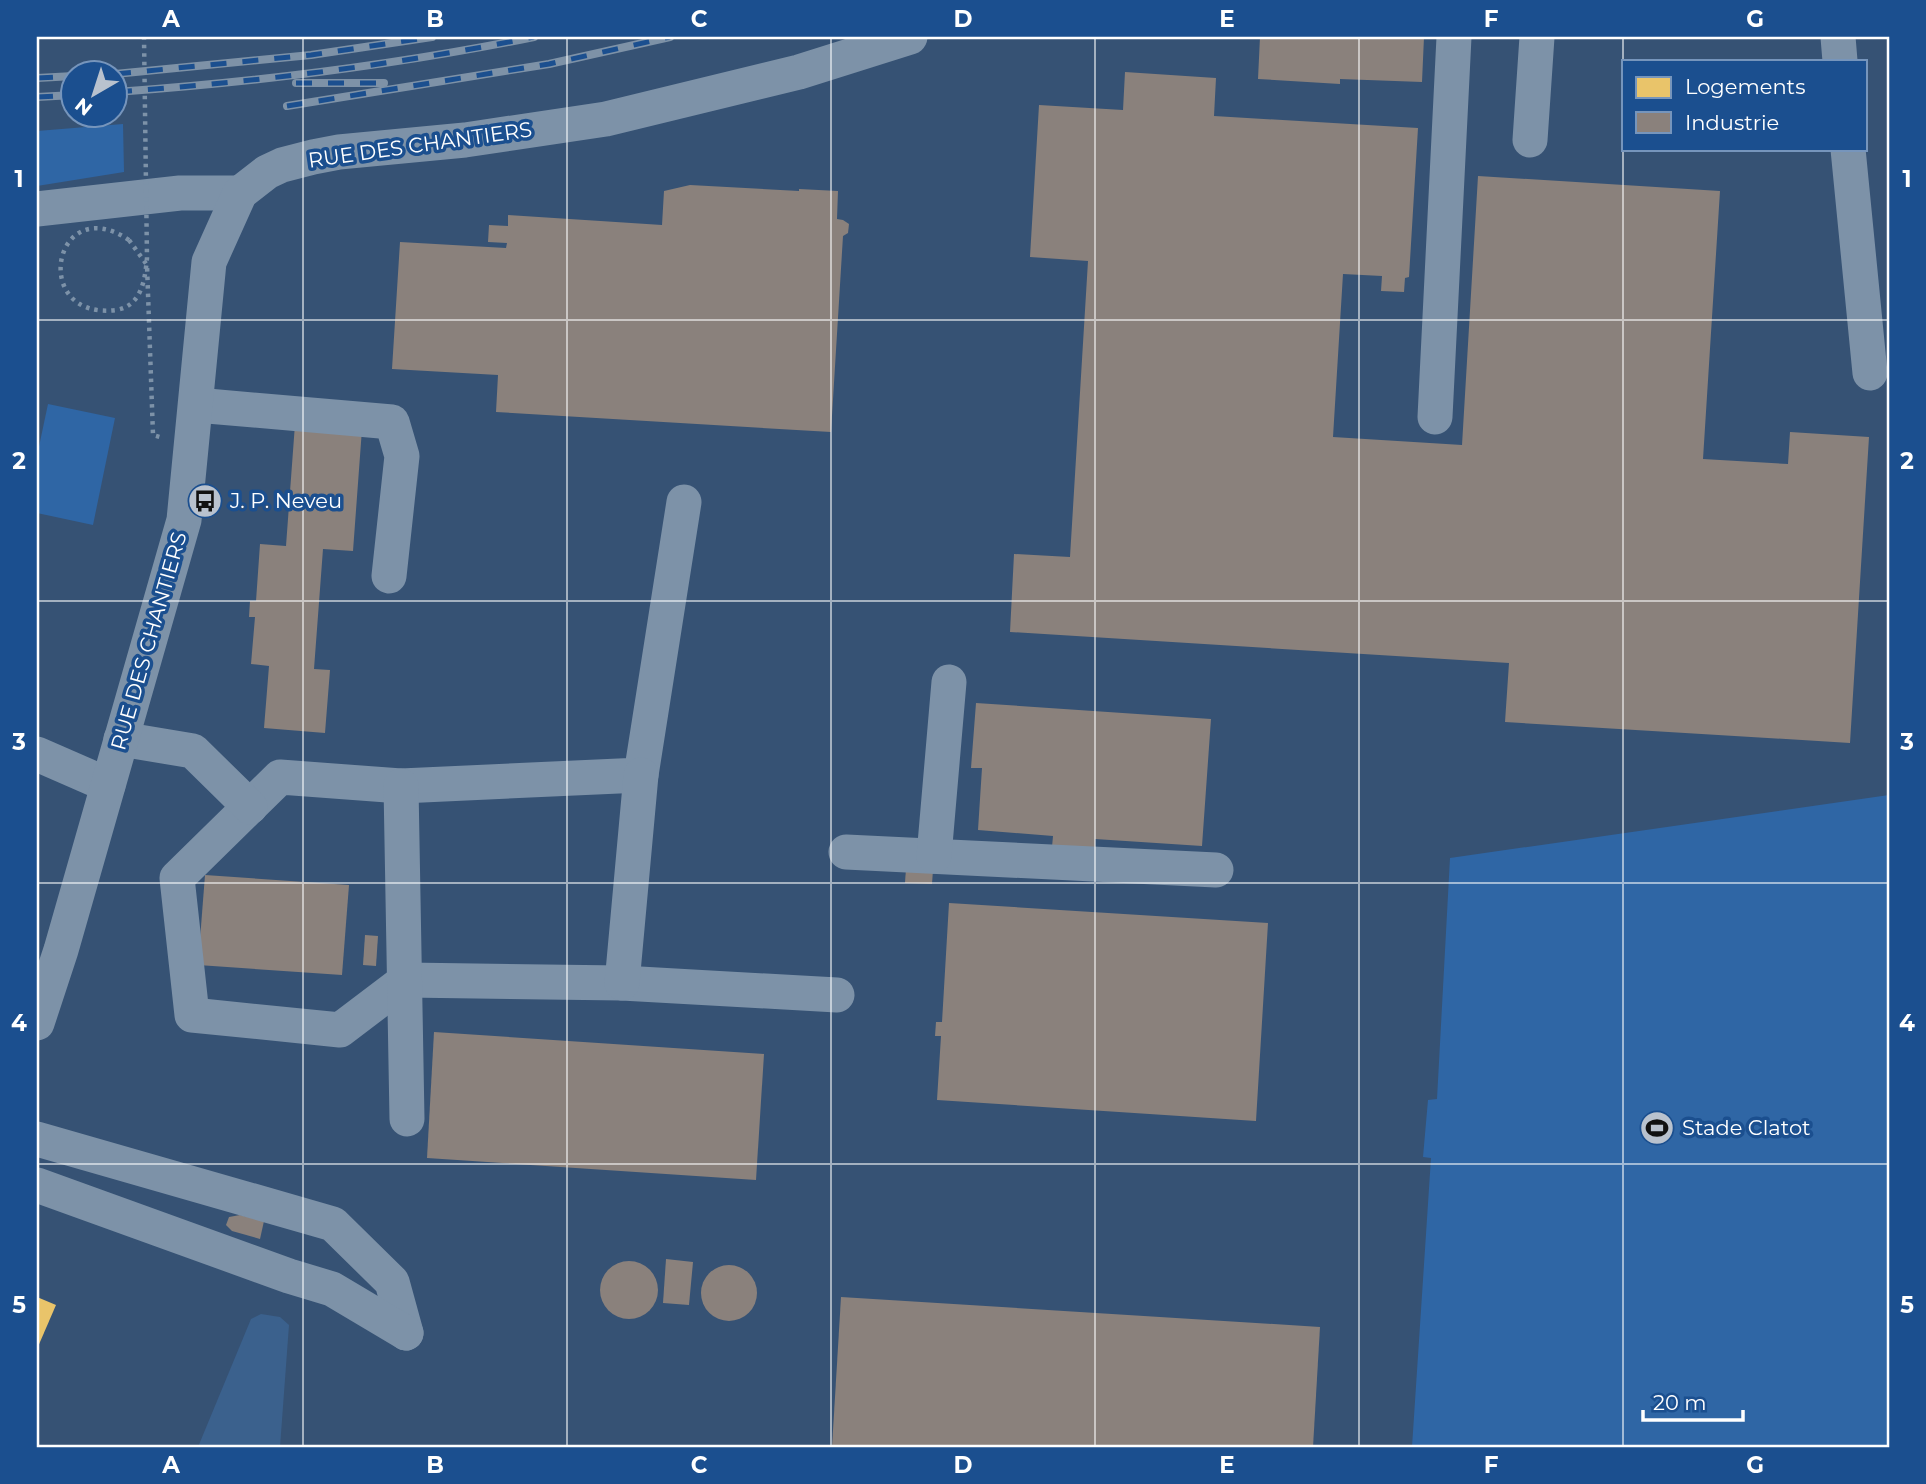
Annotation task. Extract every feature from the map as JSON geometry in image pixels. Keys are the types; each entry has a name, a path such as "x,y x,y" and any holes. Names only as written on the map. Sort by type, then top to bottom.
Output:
{"street":[{"name":"RUE DES CHANTIERS","path":"37,1023 49,945 108,785 184,520 209,262 240,193 267,172 313,157 465,140 607,119 799,72 910,37"},
{"path":"1435,417 1454,37"},
{"path":"1530,140 1537,37"},
{"path":"1838,37 1840,60"},
{"path":"1848,150 1870,373"},
{"path":"37,209 180,193 240,193"},
{"path":"196,405 392,422 402,456 388,576"},
{"path":"622,983 641,775 684,502"},
{"path":"934,856 949,682"},
{"path":"121,738 193,751 250,807"},
{"path":"37,754 108,785"},
{"path":"641,775 401,786 281,777 177,878 192,1015 340,1030 406,980 622,983 837,995"},
{"path":"401,786 407,1119"},
{"path":"846,852 1216,870"},
{"path":"37,1139 332,1224 392,1282 406,1334 332,1289 37,1185"}],"path":[{"path":"144,37 146,258 144,284 137,298 122,309 105,311 89,309 76,301 65,289 60,274 60,259 66,246 77,234 104,228 129,240 147,265 153,435 193,442"}],"shaded area":[{"path":"123,130 124,172 37,186 37,131"},
{"path":"48,404 115,418 93,525 37,513 37,456"},
{"name":"Stade Clatot","path":"1889,795 1889,1447 1412,1447 1431,1158 1423,1157 1428,1100 1437,1099 1450,858"},
{"path":"261,1314 280,1317 289,1325 280,1447 198,1447 251,1319"}],"building: Logements":[{"path":"37,1297 56,1305 37,1349"}],"building: Industrie":[{"path":"1260,37 1424,37 1422,82 1340,79 1340,84 1258,79"},
{"path":"1125,72 1216,78 1214,116 1418,128 1409,277 1405,278 1404,292 1381,291 1382,276 1343,274 1333,437 1462,445 1478,176 1720,191 1703,459 1788,464 1790,432 1869,437 1850,743 1505,722 1509,663 1010,632 1014,554 1070,557 1088,261 1030,257 1039,105 1123,110"},
{"path":"690,185 838,191 837,219 849,224 848,233 843,236 831,432 496,412 498,375 392,369 400,242 506,248 507,243 488,242 489,225 508,226 508,215 662,225 664,191"},
{"path":"295,424 362,429 353,551 323,549 314,669 330,670 325,733 264,728 269,666 251,664 255,617 249,617 250,601 256,601 260,544 286,546"},
{"path":"976,703 1211,719 1202,846 1095,839 1095,850 1052,847 1053,836 978,830 982,768 971,768"},
{"path":"906,868 933,870 932,884 905,883"},
{"path":"205,875 349,885 342,975 198,965"},
{"path":"949,903 1268,923 1256,1121 937,1100 941,1036 935,1036 936,1022 942,1022"},
{"path":"365,935 378,936 376,966 363,965"},
{"path":"434,1032 764,1054 756,1180 427,1158"},
{"path":"240,1215 264,1221 260,1239 232,1231 226,1225 229,1217"},
{"path":"666,1259 693,1262 689,1305 663,1303"},
{"path":"629,1261 650,1269 658,1290 650,1311 629,1319 608,1311 600,1290 608,1269"},
{"path":"723,1265 735,1265 745,1269 753,1277 757,1293 753,1309 745,1317 735,1321 723,1321 713,1317 705,1309 701,1299 701,1287 705,1277 713,1269"},
{"path":"841,1297 1320,1327 1313,1447 832,1447"}],"railway":[{"path":"130,73 311,55 432,37"},
{"path":"130,91 326,71 534,37"},
{"path":"287,106 549,64 670,37"},
{"path":"37,78 60,77"},
{"path":"296,83 384,83"},
{"path":"37,97 60,96"}],"place":[{"name":"J. P. Neveu","path":"205,501"},
{"name":"Stade Clatot","path":"1657,1128"}]}
